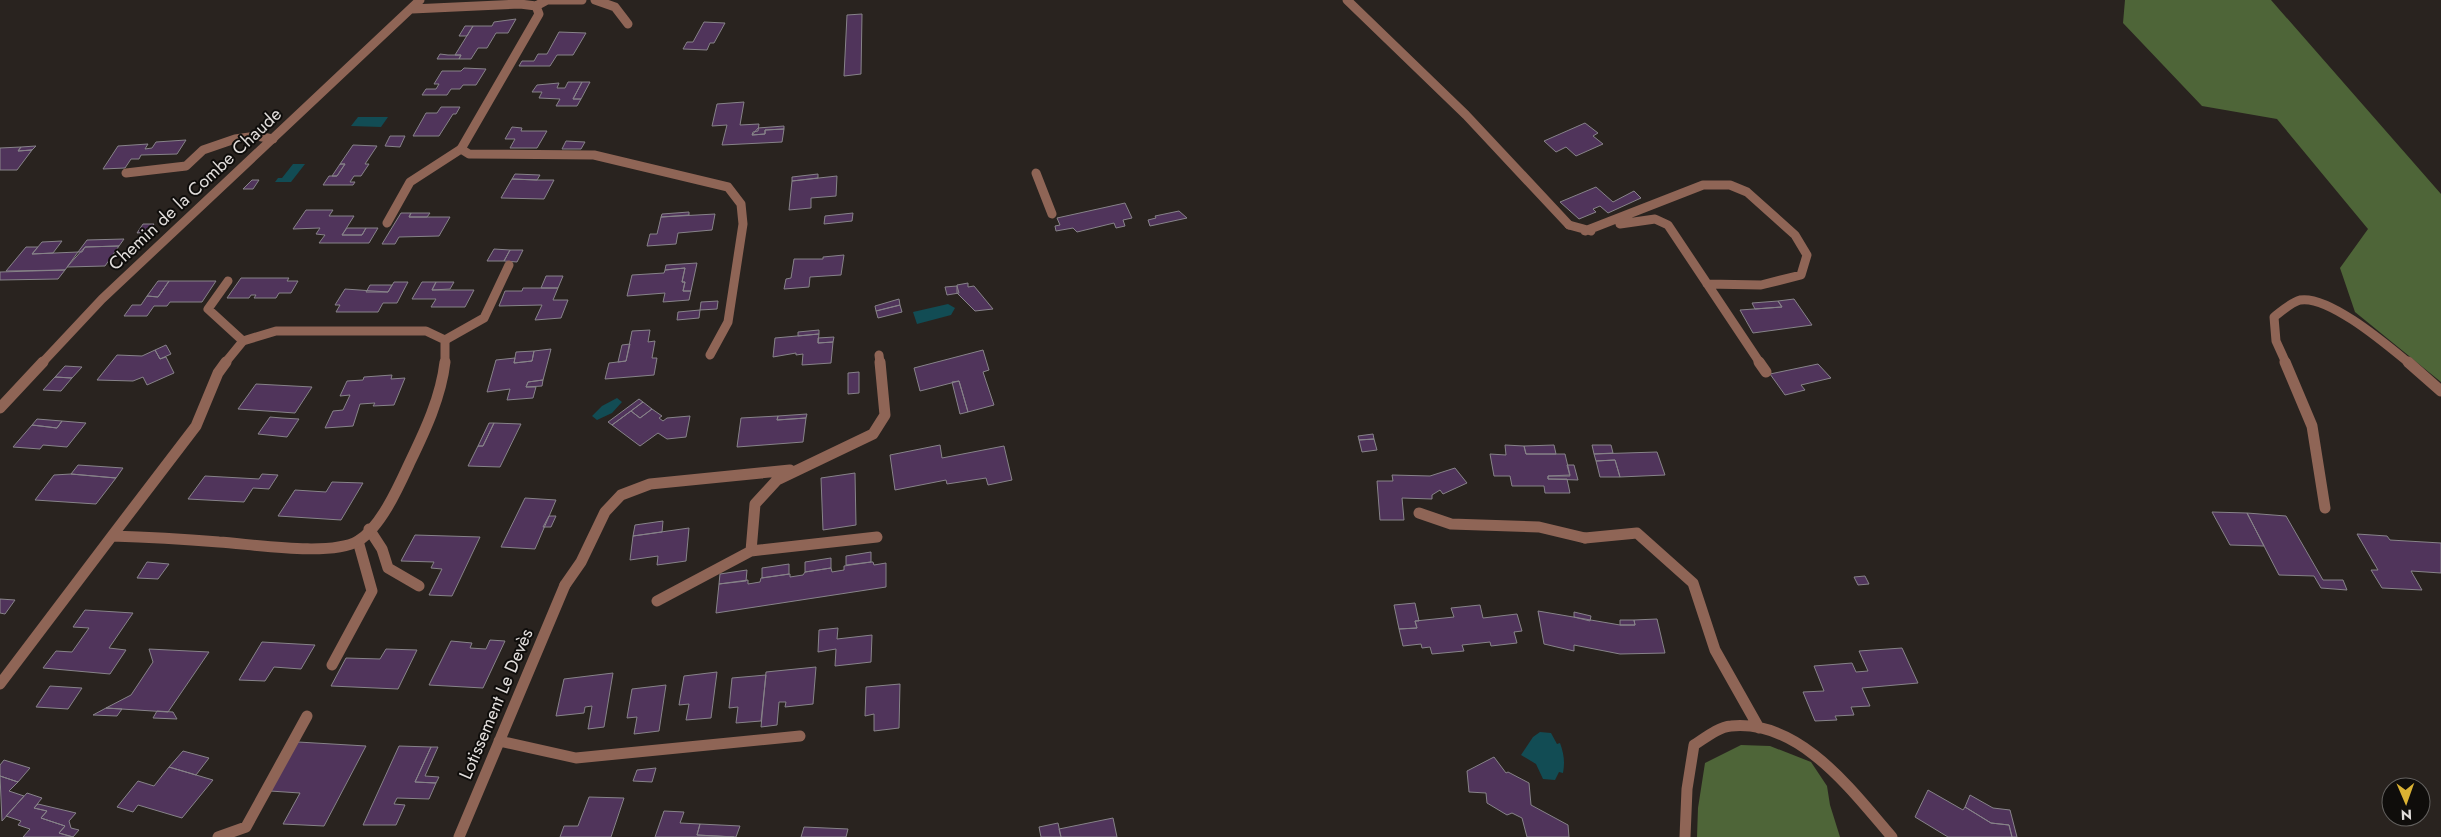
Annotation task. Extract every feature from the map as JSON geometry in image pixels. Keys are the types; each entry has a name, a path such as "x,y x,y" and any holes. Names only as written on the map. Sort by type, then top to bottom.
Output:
{"street":[{"name":"Chemin de la Combe Chaude","path":"0,408 102,299 420,0"},
{"path":"412,9 520,4 536,6 547,0 582,0"},
{"path":"595,0 608,2 622,13 628,24"},
{"path":"1347,0 1392,46 1452,101 1536,193 1569,224 1585,231 1600,230 1631,221 1655,219 1668,225 1766,372"},
{"path":"387,223 410,182 461,149 539,14 536,6"},
{"path":"126,172 186,166 203,150 235,139 257,136 272,139"},
{"path":"461,149 469,154 594,156 728,187 742,204 743,224 728,322 710,355"},
{"path":"1036,173 1052,214"},
{"path":"1585,231 1703,185 1730,185 1747,192 1795,235 1807,255 1801,275 1761,285 1707,284"},
{"path":"445,340 484,318 509,265"},
{"path":"228,281 208,309 243,341"},
{"path":"2325,508 2312,426 2276,341 2274,317 2293,303 2303,300 2319,303 2366,328 2441,391"},
{"path":"0,684 196,426 218,373 243,341 276,331 426,331 445,340"},
{"path":"112,536 284,547 334,548 358,541 377,521 405,476 424,432 448,354 445,340"},
{"path":"751,551 755,504 777,480 873,434 885,415 879,355"},
{"name":"Lotissement Le Devès","path":"459,837 565,585 581,562 604,512 621,495 650,484 799,469"},
{"path":"1419,513 1451,524 1539,526 1585,538 1637,533 1693,583 1715,650 1758,728"},
{"path":"370,529 382,549 388,568 419,586"},
{"path":"657,602 751,551 877,537"},
{"path":"332,665 372,591 358,541"},
{"path":"218,837 246,828 307,716"},
{"path":"1685,837 1687,789 1694,745 1730,726 1758,728 1799,744 1837,775 1892,837"},
{"path":"499,741 576,758 800,736"}],"green space":[{"path":"2125,0 2271,0 2441,194 2441,382 2355,312 2340,268 2368,229 2277,119 2202,106 2123,23"},
{"path":"1741,745 1770,746 1811,762 1827,786 1830,805 1840,837 1697,837 1698,808 1705,763"}],"water":[{"path":"358,117 388,117 381,127 351,126"},
{"path":"293,164 305,164 291,182 275,182 278,178 282,178"},
{"path":"948,304 955,308 951,315 917,324 913,312"},
{"path":"617,398 622,402 612,413 597,420 592,416 602,406"},
{"path":"1540,732 1551,733 1557,744 1560,743 1564,762 1563,773 1559,772 1555,780 1543,779 1536,764 1521,755 1533,737"}],"building":[{"path":"862,14 861,74 844,76 847,15"},
{"path":"516,19 508,33 496,33 487,48 478,48 471,59 459,59 461,55 455,55 473,26 492,26 494,22"},
{"path":"704,22 725,23 714,43 710,43 707,50 683,49 687,42 693,42"},
{"path":"465,26 473,26 467,36 459,36"},
{"path":"559,32 586,33 573,55 557,55 550,66 519,66 522,61 534,61 538,54 547,54"},
{"path":"440,54 461,55 459,59 437,59"},
{"path":"464,68 486,69 476,85 463,85 460,89 451,89 447,95 422,95 426,89 436,89 439,84 434,84 442,71 461,71"},
{"path":"568,82 582,82 573,99 581,99 577,106 556,106 560,99 539,98 542,92 532,92 537,85 559,83 557,88 565,88"},
{"path":"582,82 590,82 581,99 573,99"},
{"path":"744,102 740,125 759,124 758,131 753,132 752,135 765,134 765,130 784,129 782,142 722,145 727,125 712,126 717,104"},
{"path":"441,107 460,107 456,114 453,114 439,136 413,136 426,113 437,113"},
{"path":"1585,123 1598,133 1593,136 1603,144 1576,156 1566,147 1556,152 1544,141"},
{"path":"784,126 784,129 765,130 765,134 752,135 758,128"},
{"path":"512,127 522,128 521,131 547,131 537,148 510,148 515,139 505,139"},
{"path":"390,136 405,136 400,147 385,146"},
{"path":"186,140 177,154 141,155 139,159 131,159 125,168 103,169 118,146 148,144 145,149 152,148 156,142"},
{"path":"566,141 585,142 581,149 562,149"},
{"path":"353,145 377,146 365,164 369,164 361,176 354,176 350,182 355,182 353,185 323,185 329,176 337,176 345,164 340,164"},
{"path":"36,146 32,150 18,151 21,147"},
{"path":"21,147 18,151 32,150 17,170 0,170 0,148"},
{"path":"340,164 345,164 337,176 332,176"},
{"path":"515,174 540,175 537,180 512,179"},
{"path":"818,174 818,178 792,181 792,177"},
{"path":"837,176 836,196 811,198 811,208 789,210 792,181"},
{"path":"512,179 554,180 544,199 501,198"},
{"path":"252,180 259,180 253,189 243,189"},
{"path":"1596,187 1613,202 1634,191 1641,198 1608,213 1600,206 1593,209 1596,212 1579,219 1560,202"},
{"path":"1125,203 1132,218 1123,220 1125,226 1116,228 1114,223 1077,232 1073,228 1056,231 1055,226 1060,225 1057,218"},
{"path":"306,210 333,210 329,216 354,216 342,235 362,235 366,228 378,228 369,243 319,243 325,235 316,234 320,228 293,229"},
{"path":"1179,211 1187,218 1150,226 1148,220 1156,218 1155,216"},
{"path":"689,212 689,215 661,217 662,214"},
{"path":"401,213 411,213 409,217 450,217 439,236 399,237 395,244 382,244"},
{"path":"411,213 430,213 427,217 409,217"},
{"path":"853,213 852,221 824,224 825,216"},
{"path":"715,214 712,230 678,233 676,244 647,246 650,234 657,234 661,217"},
{"path":"143,224 154,224 148,232 137,233"},
{"path":"347,228 366,228 362,235 342,235"},
{"path":"124,239 119,246 85,247 82,252 78,252 87,240"},
{"path":"62,241 53,253 32,254 42,242"},
{"path":"119,246 105,266 67,267 85,247"},
{"path":"26,247 38,247 32,254 78,252 65,270 6,271"},
{"path":"494,249 510,250 504,261 487,261"},
{"path":"510,250 523,250 517,262 504,261"},
{"path":"844,255 841,275 810,277 809,287 784,289 786,279 791,278 794,259 823,259 823,257"},
{"path":"697,263 691,291 683,291 685,282 682,282 685,268 665,270 666,265"},
{"path":"685,268 682,282 685,282 683,291 691,291 689,300 663,302 665,293 627,296 632,275 664,273 665,270"},
{"path":"65,270 58,279 0,280 0,272"},
{"path":"546,276 563,276 558,288 541,288"},
{"path":"241,278 289,278 287,281 298,281 291,293 279,293 276,298 254,298 256,295 251,295 249,298 227,298"},
{"path":"158,281 169,281 158,297 147,296"},
{"path":"169,281 216,281 202,302 170,302 167,306 154,306 147,316 124,316 132,305 141,305 147,296 158,297"},
{"path":"394,282 408,282 397,303 383,303 378,312 336,312 340,305 335,305 345,289 388,292"},
{"path":"422,282 436,282 432,290 474,290 465,307 431,307 436,299 412,299"},
{"path":"436,282 454,282 450,289 432,290"},
{"path":"968,283 968,287 974,286 993,309 975,311 957,293 957,285"},
{"path":"370,285 392,285 388,292 366,292"},
{"path":"957,286 959,293 947,295 945,287"},
{"path":"523,288 558,288 553,300 568,300 561,318 535,320 542,305 499,306 505,291 522,291"},
{"path":"899,299 900,305 876,311 875,306"},
{"path":"1794,299 1812,325 1753,333 1740,310 1782,307 1778,301"},
{"path":"718,301 717,309 700,310 701,302"},
{"path":"1778,301 1782,307 1755,309 1752,303"},
{"path":"900,305 902,312 878,318 876,311"},
{"path":"700,310 699,318 677,320 678,312"},
{"path":"650,330 648,342 655,341 652,358 657,358 654,375 605,379 609,363 626,361 632,331"},
{"path":"819,330 819,334 798,336 798,332"},
{"path":"819,334 818,343 833,342 831,363 802,365 803,354 796,355 796,353 773,357 775,338"},
{"path":"834,337 833,342 818,343 818,338"},
{"path":"630,344 626,361 618,362 622,345"},
{"path":"166,345 171,354 160,359 155,350"},
{"path":"551,349 543,380 528,382 526,387 536,387 533,398 507,400 510,389 487,392 496,360 515,358 514,363 532,361 534,351"},
{"path":"155,350 160,359 166,357 174,373 147,385 143,377 133,381 97,380 117,355 142,356"},
{"path":"983,350 989,370 983,372 994,405 968,412 959,381 920,391 914,368"},
{"path":"534,351 532,361 514,363 516,352"},
{"path":"1818,364 1831,378 1801,385 1805,390 1785,395 1770,374"},
{"path":"65,366 82,367 72,378 55,377"},
{"path":"859,372 859,393 848,394 848,373"},
{"path":"392,375 391,379 405,378 394,405 373,406 375,403 360,404 353,426 325,428 333,411 343,410 350,395 340,396 347,381 363,380 364,377"},
{"path":"55,377 72,378 61,391 43,390"},
{"path":"543,380 542,386 526,387 528,382"},
{"path":"959,381 968,412 960,414 952,382"},
{"path":"256,384 312,387 295,413 238,409"},
{"path":"639,399 643,402 612,425 608,422"},
{"path":"643,402 652,409 640,418 631,411"},
{"path":"652,409 662,416 659,418 663,421 667,418 690,416 686,437 667,439 658,433 640,446 612,425 631,411 640,418"},
{"path":"807,414 806,418 777,420 778,416"},
{"path":"778,416 777,420 806,418 803,442 737,447 741,418"},
{"path":"270,417 299,419 287,437 258,434"},
{"path":"37,419 62,421 57,428 32,425"},
{"path":"62,421 86,423 67,447 43,445 40,449 13,447 32,425 57,428"},
{"path":"489,423 494,423 483,446 478,446"},
{"path":"494,423 521,424 500,467 468,466 478,446 483,446"},
{"path":"1373,434 1374,439 1359,440 1358,436"},
{"path":"1374,439 1377,450 1362,452 1359,440"},
{"path":"940,445 942,458 1004,446 1012,480 988,485 986,478 947,484 946,480 895,490 890,455"},
{"path":"1505,445 1524,446 1526,454 1565,454 1570,475 1548,476 1548,479 1567,479 1570,493 1545,493 1544,486 1512,486 1510,476 1494,476 1490,454 1506,455"},
{"path":"1554,445 1556,454 1526,454 1524,446"},
{"path":"1592,445 1611,445 1613,453 1594,454"},
{"path":"1657,452 1665,475 1620,477 1615,460 1596,461 1594,454"},
{"path":"1615,460 1620,477 1600,477 1596,461"},
{"path":"78,465 123,468 116,478 71,474"},
{"path":"1567,465 1574,465 1578,480 1548,479 1548,476 1570,476"},
{"path":"1455,468 1467,483 1443,494 1440,490 1432,495 1432,499 1402,498 1404,520 1380,520 1377,481 1393,481 1392,475 1430,476"},
{"path":"855,473 856,525 823,530 821,478"},
{"path":"71,474 116,478 96,504 35,500 54,475"},
{"path":"262,474 278,475 269,489 253,488 244,502 188,499 205,476 259,479"},
{"path":"332,482 363,483 341,520 278,516 295,490 326,492"},
{"path":"525,498 556,500 535,549 501,547"},
{"path":"2212,512 2247,513 2264,546 2230,545"},
{"path":"2247,513 2286,516 2323,580 2343,580 2347,590 2321,588 2314,576 2279,575"},
{"path":"549,516 556,516 551,527 543,527"},
{"path":"663,521 662,532 633,536 635,525"},
{"path":"689,528 686,561 657,565 658,556 630,560 633,536"},
{"path":"2357,534 2387,536 2390,540 2441,543 2441,573 2411,571 2422,590 2382,588 2371,570 2378,570"},
{"path":"415,535 480,537 452,596 429,595 442,569 431,568 434,562 401,561"},
{"path":"871,552 871,562 846,565 846,556"},
{"path":"831,558 831,568 805,572 805,562"},
{"path":"147,562 169,564 158,579 137,578"},
{"path":"873,562 874,565 886,563 886,587 716,613 719,584 748,580 748,584 760,582 761,578 790,574 790,577 803,575 805,572 831,568 832,572 844,570 844,566"},
{"path":"789,564 789,574 762,578 762,568"},
{"path":"747,570 746,581 719,584 720,574"},
{"path":"1865,576 1869,584 1858,585 1854,577"},
{"path":"0,599 15,600 5,614 0,613"},
{"path":"1415,603 1419,621 1415,621 1417,628 1399,629 1394,605"},
{"path":"1480,605 1483,618 1517,614 1522,631 1514,632 1517,643 1491,646 1490,642 1462,645 1464,651 1432,654 1430,647 1422,648 1421,644 1403,646 1399,629 1417,628 1415,621 1454,617 1451,608"},
{"path":"85,610 133,613 109,648 126,650 110,674 43,668 56,651 72,652 89,628 73,627"},
{"path":"1538,611 1620,625 1635,625 1634,620 1657,619 1665,653 1620,654 1574,645 1574,651 1544,644"},
{"path":"1574,612 1591,616 1590,621 1574,617"},
{"path":"1620,620 1634,620 1635,625 1620,625"},
{"path":"838,628 837,639 872,635 871,662 835,666 836,649 818,652 819,630"},
{"path":"490,640 505,641 483,688 429,685 451,641 472,643 470,648 486,649"},
{"path":"262,642 315,645 301,669 274,667 265,681 239,680"},
{"path":"1902,648 1918,683 1862,688 1870,706 1851,707 1854,715 1835,716 1837,720 1815,721 1803,692 1824,691 1814,666 1852,663 1856,672 1868,671 1859,651"},
{"path":"149,649 209,652 168,712 106,708 131,695 153,662"},
{"path":"386,649 417,650 398,689 331,686 346,658 380,659"},
{"path":"816,667 813,704 785,707 786,702 779,702 777,725 761,727 766,672"},
{"path":"717,672 711,718 686,720 689,704 679,705 684,676"},
{"path":"613,673 604,727 588,729 592,706 585,707 584,713 556,716 564,679"},
{"path":"766,675 761,721 736,723 738,707 729,708 732,678"},
{"path":"900,684 899,728 874,731 874,714 865,716 866,687"},
{"path":"666,685 659,731 634,734 637,717 627,718 632,689"},
{"path":"50,686 82,688 68,709 36,707"},
{"path":"106,708 122,709 117,716 93,715"},
{"path":"157,711 173,712 177,719 153,718"},
{"path":"298,742 366,746 324,826 283,824 300,793 270,791"},
{"path":"399,746 431,747 415,782 436,783 429,799 397,798 394,804 405,805 396,825 363,825"},
{"path":"431,747 438,747 425,776 439,777 436,783 415,782"},
{"path":"183,751 209,758 196,775 169,767"},
{"path":"1494,757 1506,773 1508,772 1529,783 1531,805 1568,825 1569,837 1527,837 1522,818 1512,813 1507,815 1487,803 1486,793 1469,792 1467,771"},
{"path":"4,760 30,768 18,782 0,776 0,765"},
{"path":"169,767 213,780 182,818 138,805 133,812 117,807 138,781 154,786"},
{"path":"656,768 652,782 633,781 637,770"},
{"path":"0,776 18,782 9,791 24,796 2,821"},
{"path":"1928,790 1963,810 1965,807 1991,823 2009,825 2012,837 1948,837 1915,817"},
{"path":"27,793 42,798 34,808 47,811 41,818 65,826 59,833 73,837 23,837 30,829 18,825 21,821 6,816"},
{"path":"1970,795 1993,808 2010,810 2017,837 2012,837 2009,825 1991,823 1965,807"},
{"path":"589,797 624,798 611,837 560,837 564,826 578,826"},
{"path":"38,804 76,813 69,821 71,828 79,830 73,837 59,833 65,826 41,818 47,811 34,808"},
{"path":"664,811 684,812 680,823 700,824 697,835 734,837 655,837"},
{"path":"1113,818 1117,837 1061,837 1059,829"},
{"path":"1058,823 1061,837 1041,837 1039,827"},
{"path":"700,824 740,826 736,837 697,835"},
{"path":"804,827 848,829 846,837 801,837"}]}
